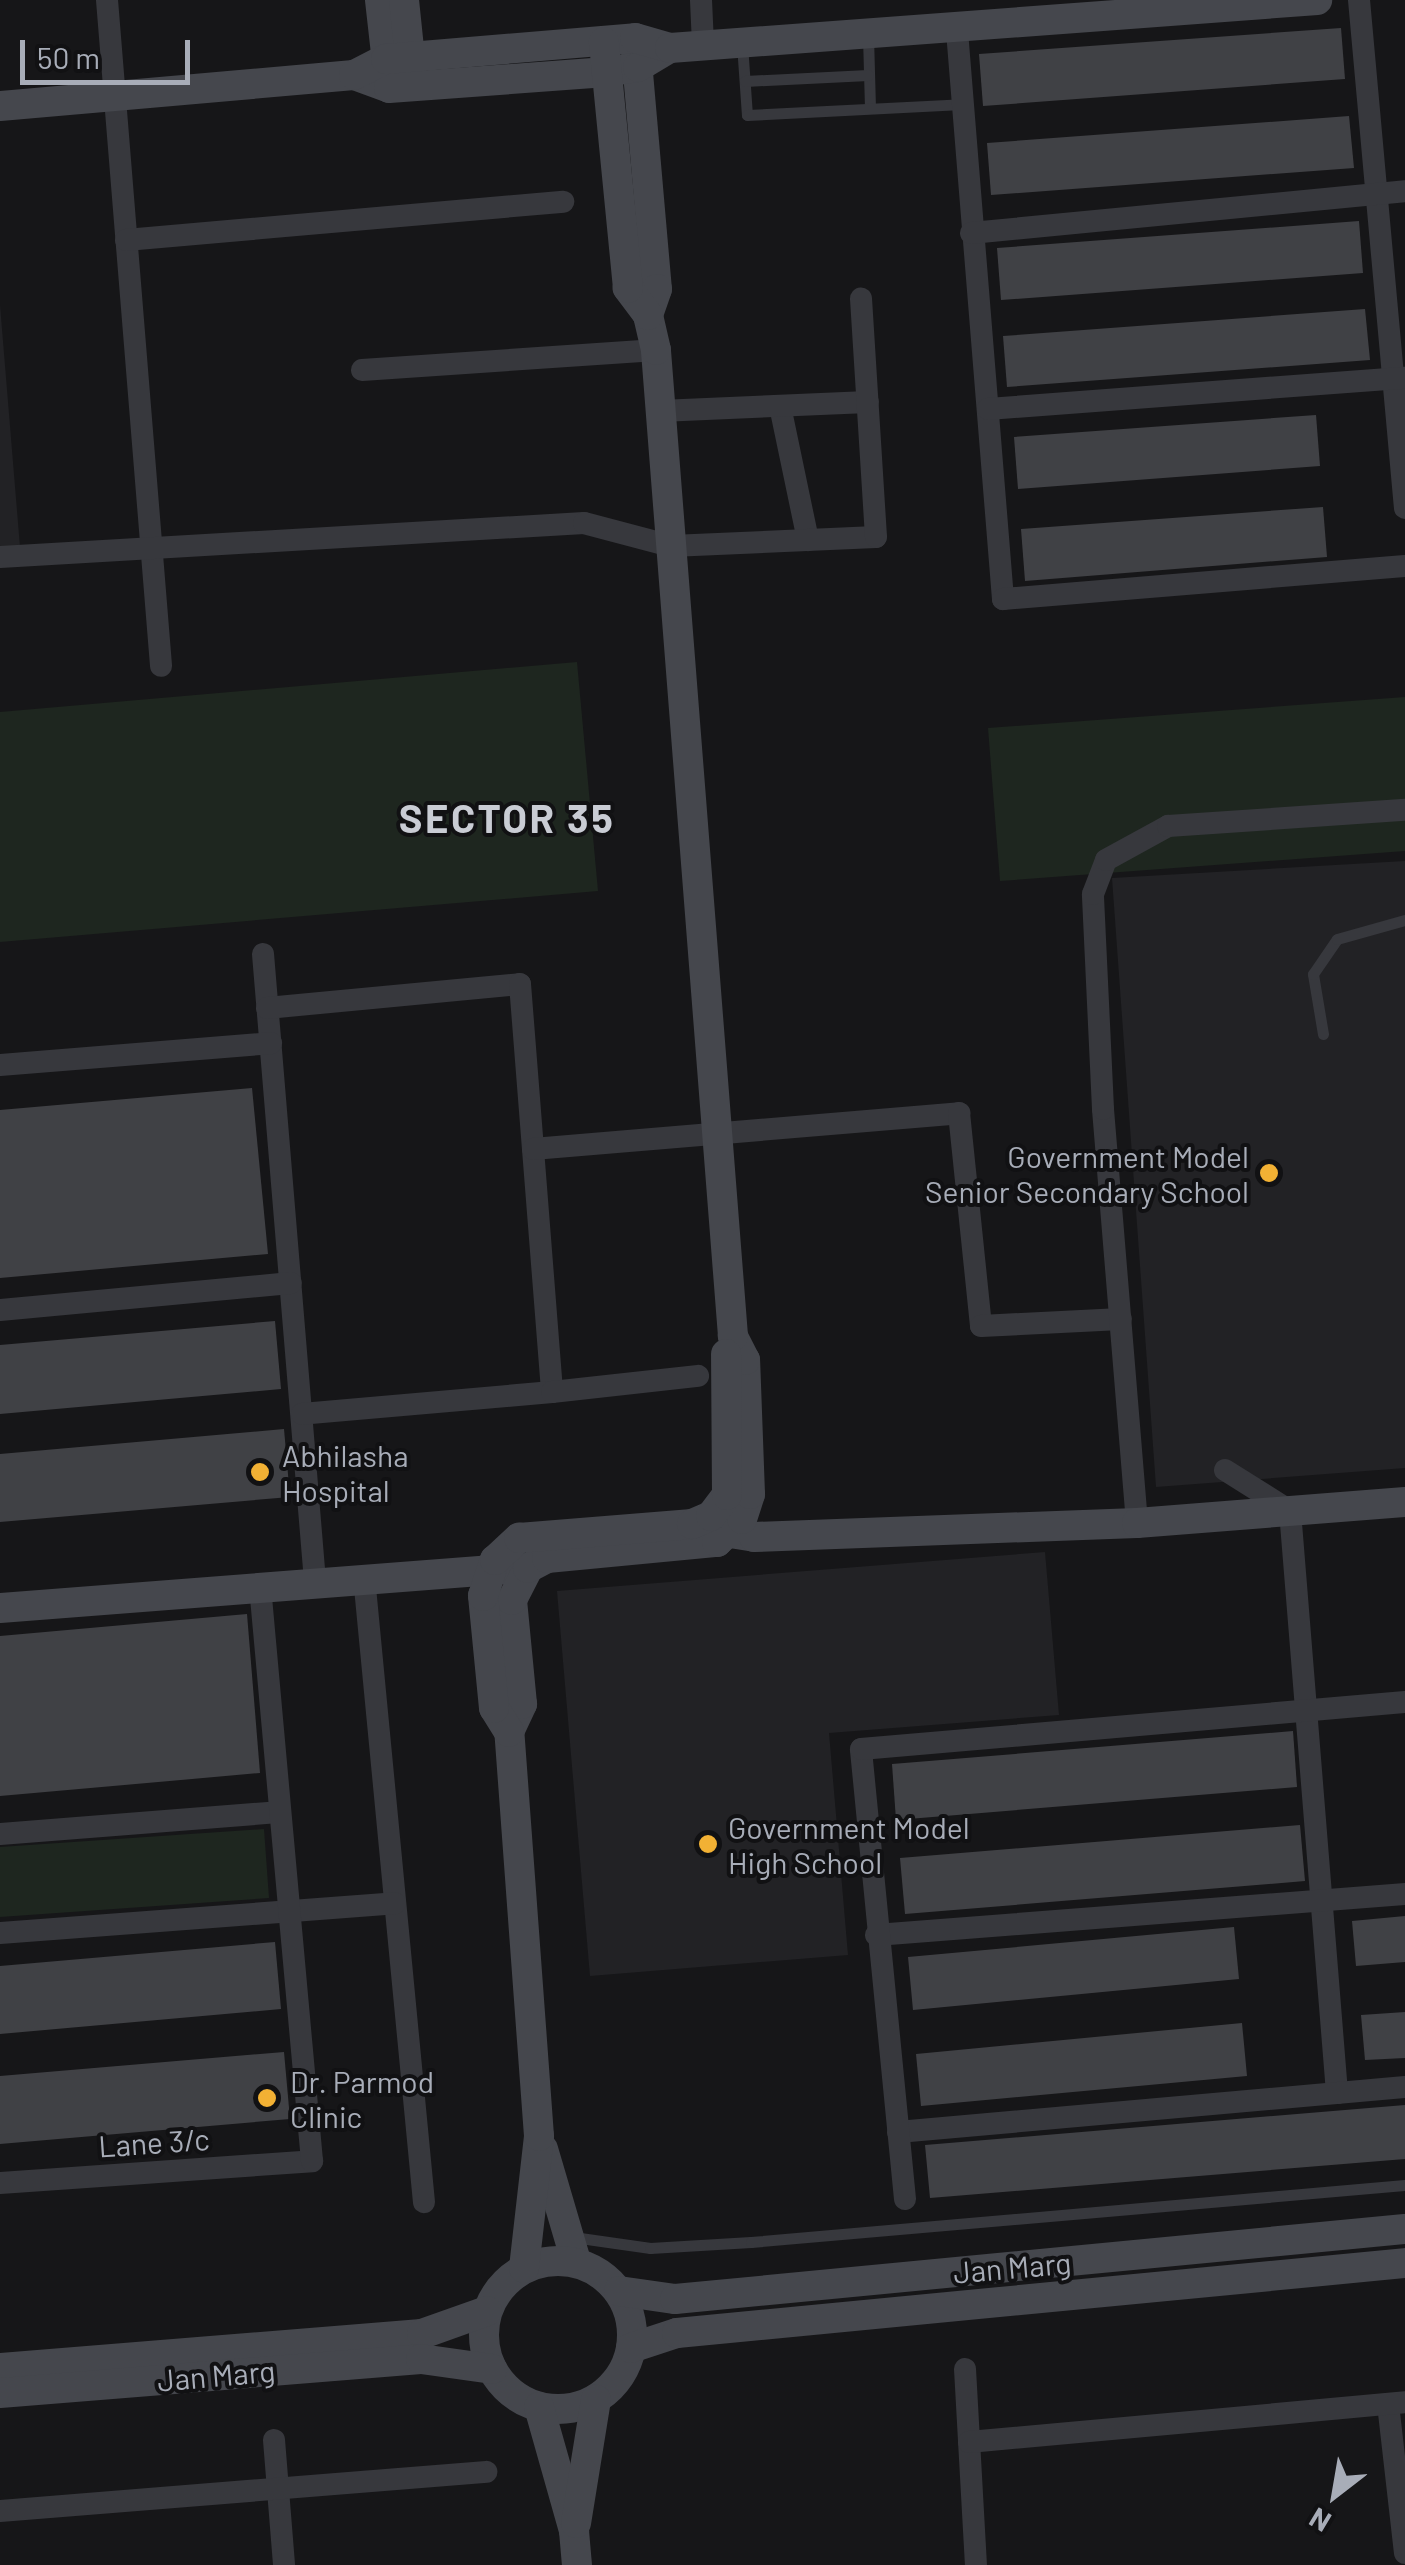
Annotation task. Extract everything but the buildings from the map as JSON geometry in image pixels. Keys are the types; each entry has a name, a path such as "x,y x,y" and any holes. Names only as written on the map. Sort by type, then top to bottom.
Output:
{"street":[{"path":"107,0 161,666"},
{"path":"380,0 400,72"},
{"path":"400,72 404,0"},
{"path":"701,0 704,44"},
{"path":"0,106 605,57 704,44 956,31 1317,0"},
{"path":"1359,0 1374,194 1400,378 1405,508"},
{"path":"956,31 1003,599 1405,566"},
{"path":"637,53 657,289 648,315"},
{"path":"0,1608 364,1577 528,1568 547,1558 703,1546 750,1494 745,1360 732,1336 656,350 648,315 628,288 605,57"},
{"path":"970,233 1405,192"},
{"path":"126,240 563,202"},
{"path":"0,557 584,523 670,546 876,537 861,298"},
{"path":"362,370 656,350"},
{"path":"988,409 1400,378"},
{"path":"660,411 868,402"},
{"path":"780,406 808,540"},
{"path":"1137,1523 1093,894 1106,860 1168,826 1405,810"},
{"path":"263,954 315,1581"},
{"path":"268,1008 520,984 552,1392"},
{"path":"0,1065 270,1042"},
{"path":"533,1150 716,1138 959,1112 980,1326 1122,1319"},
{"path":"0,1310 291,1282"},
{"path":"302,1414 698,1376"},
{"path":"1225,1470 1290,1511"},
{"path":"524,2268 540,2136 509,1732 494,1708 482,1596 491,1570 520,1538 692,1524 1137,1523 1405,1502"},
{"path":"1290,1511 1303,1710 1337,2093"},
{"path":"509,1732 522,1704 512,1600 528,1568"},
{"path":"364,1577 424,2202"},
{"path":"260,1586 287,1907"},
{"path":"905,2199 876,1935 862,1749 1405,1702"},
{"path":"0,1834 278,1812"},
{"path":"876,1935 1405,1894"},
{"path":"0,1933 287,1907 396,1903"},
{"name":"Lane 3/c","path":"0,2183 312,2161 287,1907"},
{"path":"898,2132 1405,2087"},
{"path":"540,2136 572,2249 619,2291 633,2325 631,2348 618,2380 596,2400 568,2409 538,2407 512,2394 492,2369 484,2344 487,2311 508,2277 572,2249"},
{"name":"Jan Marg","path":"619,2291 675,2299 1405,2230"},
{"name":"Jan Marg","path":"631,2348 677,2333 1405,2263"},
{"name":"Jan Marg","path":"0,2368 422,2334 487,2311"},
{"name":"Jan Marg","path":"0,2393 421,2358 492,2369"},
{"path":"965,2369 976,2565"},
{"path":"574,2531 596,2400"},
{"path":"970,2442 1397,2403 1405,2553"},
{"path":"538,2407 574,2531 577,2565"},
{"path":"274,2440 284,2565"},
{"path":"0,2510 486,2472"}],"lane":[{"path":"868,36 870,108"},
{"path":"742,42 747,114 962,104"},
{"path":"744,82 868,75"},
{"path":"1323,1034 1313,974 1337,939 1405,920"},
{"path":"572,2249 751,2242 1405,2185"}],"shaded area":[{"path":"0,305 20,547 0,548"},
{"path":"577,662 598,891 0,942 0,712"},
{"path":"1405,697 1405,851 1000,881 988,728"},
{"name":"Government Model Senior Secondary School","path":"1405,861 1405,1468 1156,1487 1112,878"},
{"name":"Government Model High School","path":"1045,1552 1059,1715 829,1733 848,1955 590,1976 557,1591"},
{"path":"264,1829 269,1898 0,1917 0,1847"}],"place":[{"name":"Government Model Senior Secondary School","path":"1269,1173"},
{"name":"Abhilasha Hospital","path":"260,1472"},
{"name":"Government Model High School","path":"708,1844"},
{"name":"Dr. Parmod Clinic","path":"267,2098"}],"district":[{"name":"SECTOR 35","path":"507,817"}]}
